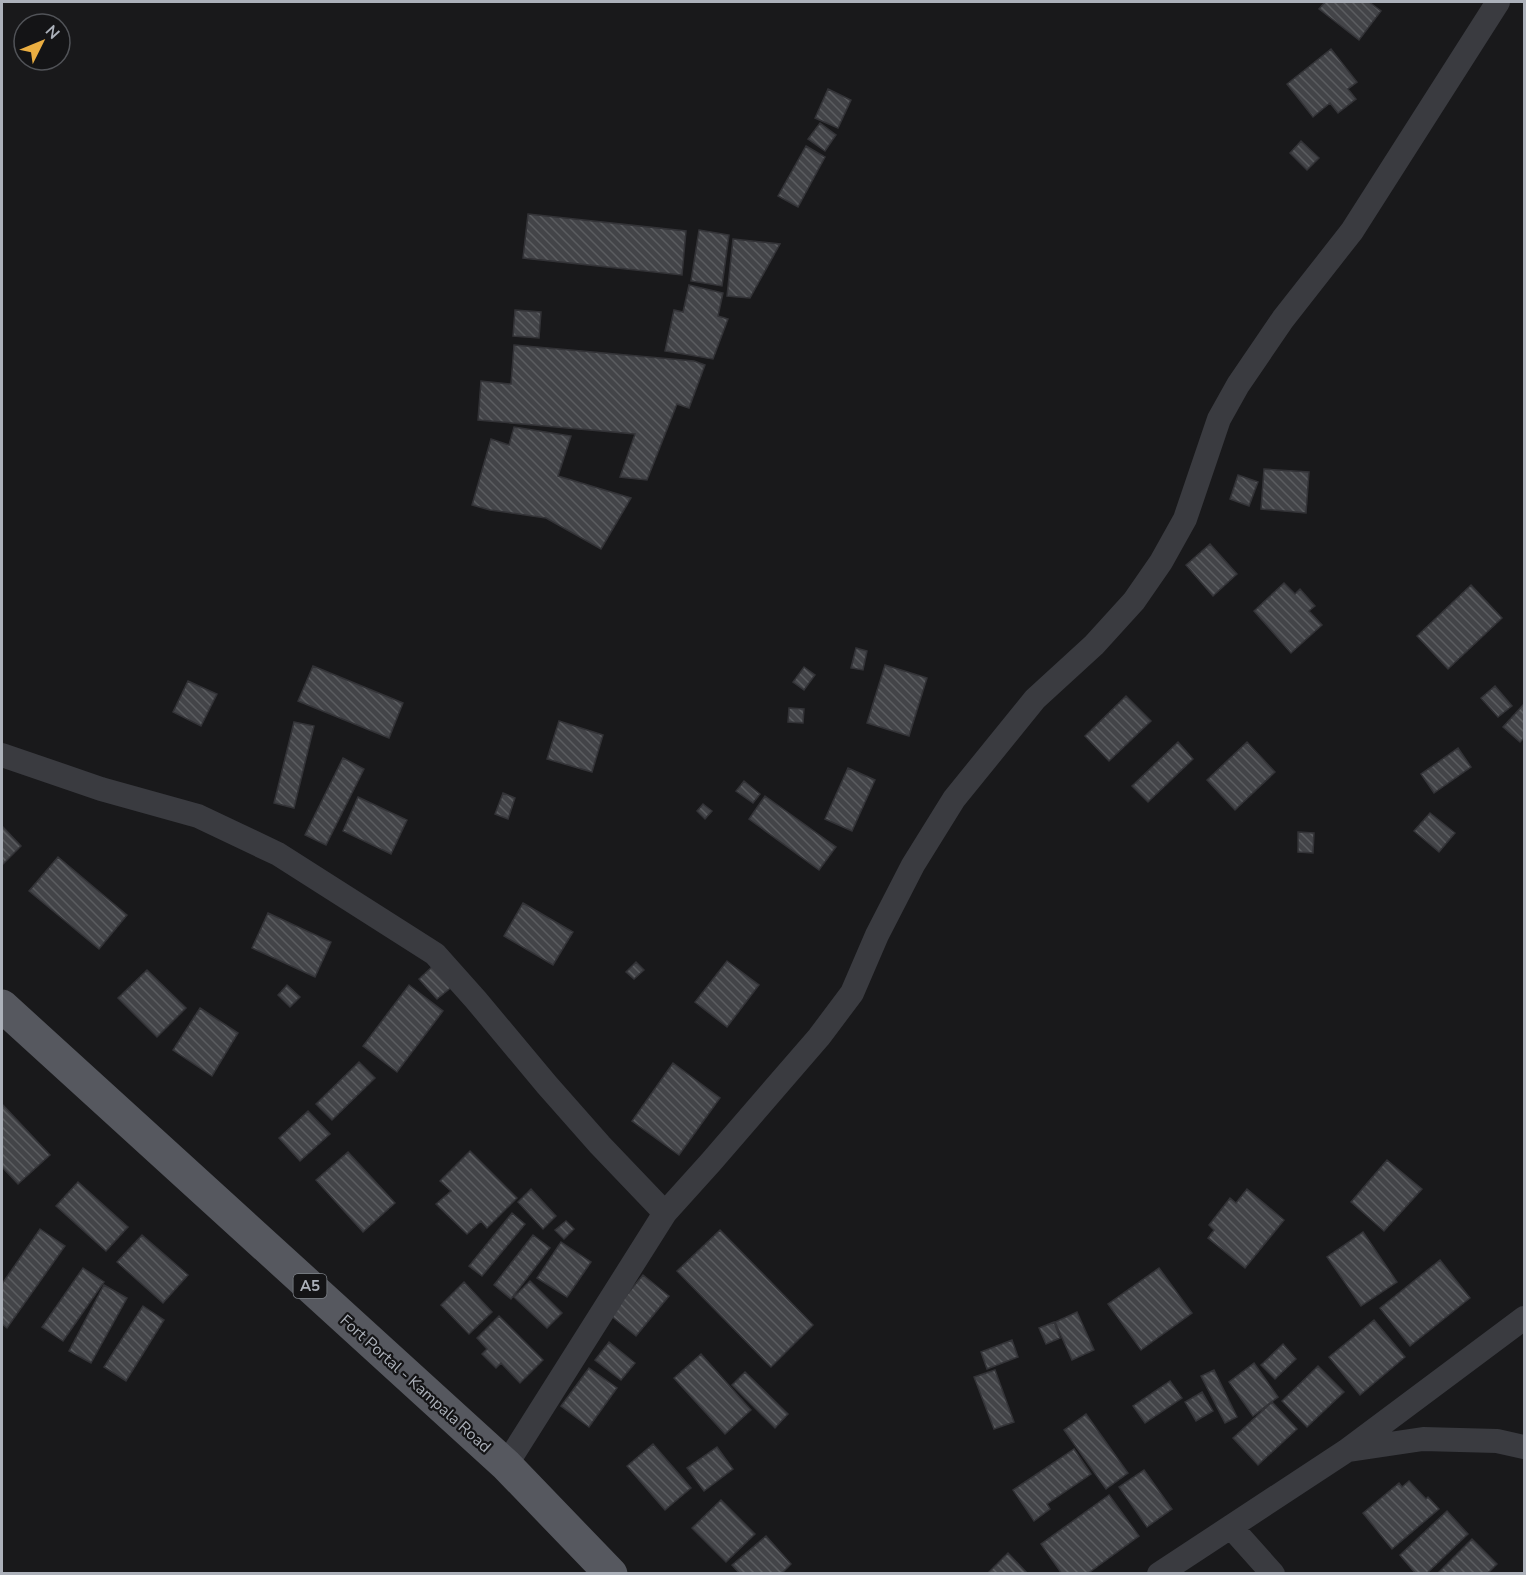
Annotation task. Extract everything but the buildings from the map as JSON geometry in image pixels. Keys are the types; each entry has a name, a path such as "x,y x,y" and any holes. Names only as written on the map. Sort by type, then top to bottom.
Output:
{"main road":[{"name":"Fort Portal - Kampala Road","path":"2,1006 506,1465 610,1574"}],"street":[{"path":"506,1465 664,1213 819,1037 852,993 877,935 913,865 954,800 1035,699 1094,645 1134,601 1161,562 1185,519 1219,419 1238,385 1282,319 1352,231 1498,2"},
{"path":"2,755 101,789 198,816 278,854 435,954 585,1128 664,1213"},
{"path":"1159,1574 1346,1451 1524,1318"},
{"path":"1346,1451 1423,1439 1497,1441 1524,1447"},
{"path":"1231,1527 1273,1574"}]}
